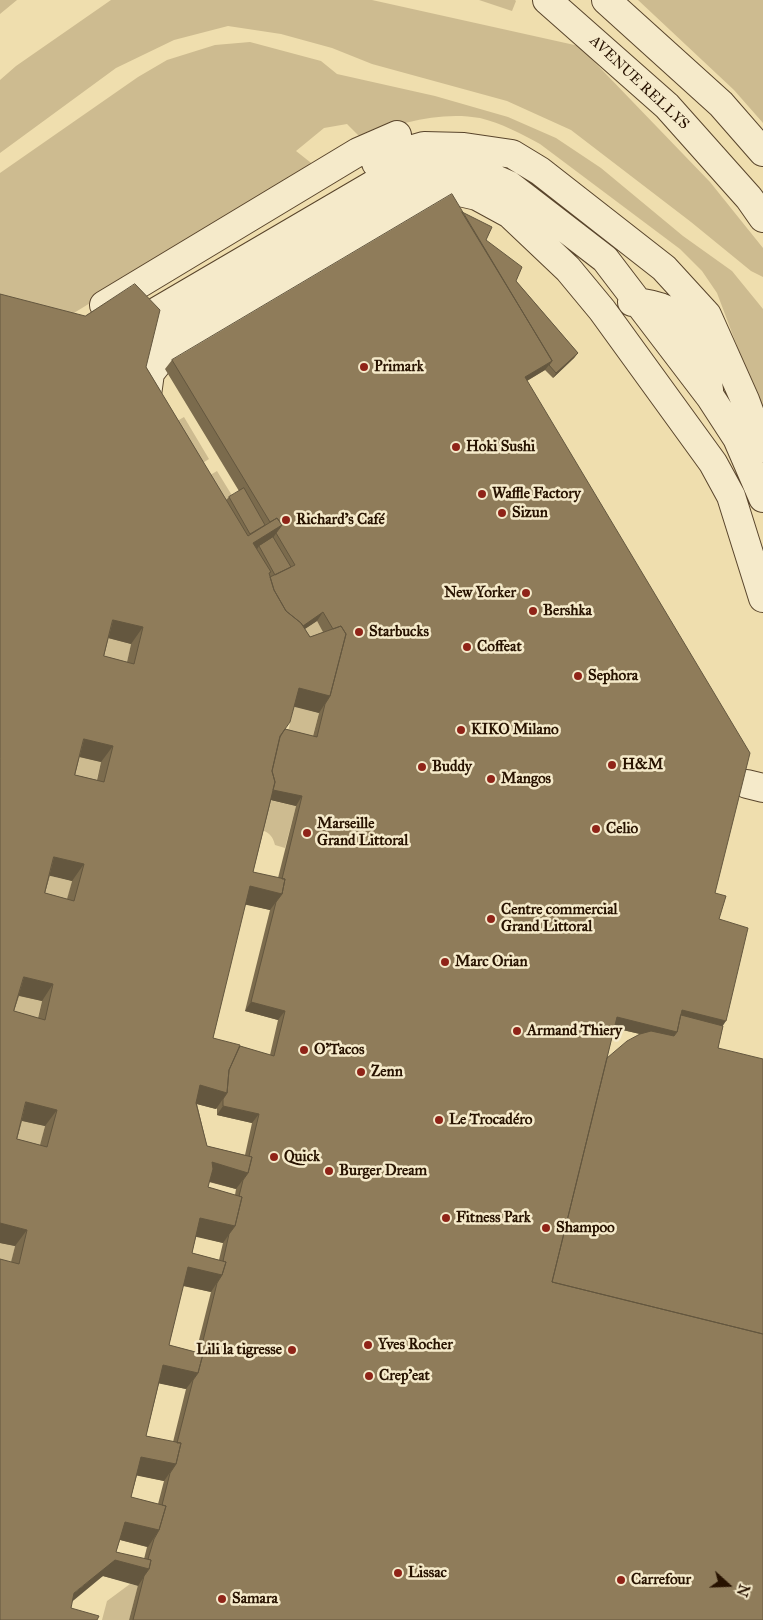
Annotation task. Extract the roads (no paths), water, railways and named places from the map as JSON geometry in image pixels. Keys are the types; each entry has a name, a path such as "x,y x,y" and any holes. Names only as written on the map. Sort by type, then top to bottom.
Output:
{"street":[{"name":"AVENUE RELLYS","path":"547,0 667,106 748,198 763,218"},
{"path":"606,0 721,104 763,152"},
{"path":"88,323 389,156 424,146 464,147 512,154 540,171 664,268 707,314 745,400 763,448"},
{"path":"132,355 124,345 142,320 388,176 410,169 461,170 484,174 509,185 605,259 614,305 713,463 731,496 763,598"},
{"path":"136,408 150,373 161,359 434,195 451,190 477,196 510,214 568,269 614,305 711,398 737,438 763,498"},
{"path":"614,305 664,268"}],"place":[{"name":"Primark","path":"364,367"},
{"name":"Hoki Sushi","path":"456,447"},
{"name":"Waffle Factory","path":"482,494"},
{"name":"Sizun","path":"502,513"},
{"name":"Richard's Café","path":"286,520"},
{"name":"New Yorker","path":"526,593"},
{"name":"Bershka","path":"533,611"},
{"name":"Starbucks","path":"359,632"},
{"name":"Coffeat","path":"467,647"},
{"name":"Sephora","path":"578,676"},
{"name":"KIKO Milano","path":"461,730"},
{"name":"H&M","path":"612,765"},
{"name":"Buddy","path":"422,767"},
{"name":"Mangos","path":"491,779"},
{"name":"Celio","path":"596,829"},
{"name":"Marseille Grand Littoral","path":"307,833"},
{"name":"Centre commercial Grand Littoral","path":"491,919"},
{"name":"Marc Orian","path":"445,962"},
{"name":"Armand Thiery","path":"517,1031"},
{"name":"O'Tacos","path":"304,1050"},
{"name":"Zenn","path":"361,1072"},
{"name":"Le Trocadéro","path":"439,1120"},
{"name":"Quick","path":"274,1157"},
{"name":"Burger Dream","path":"329,1171"},
{"name":"Fitness Park","path":"446,1218"},
{"name":"Shampoo","path":"546,1228"},
{"name":"Yves Rocher","path":"368,1345"},
{"name":"Lili la tigresse","path":"292,1350"},
{"name":"Crep'eat","path":"369,1376"},
{"name":"Lissac","path":"398,1573"},
{"name":"Carrefour","path":"621,1580"},
{"name":"Samara","path":"222,1599"}]}
